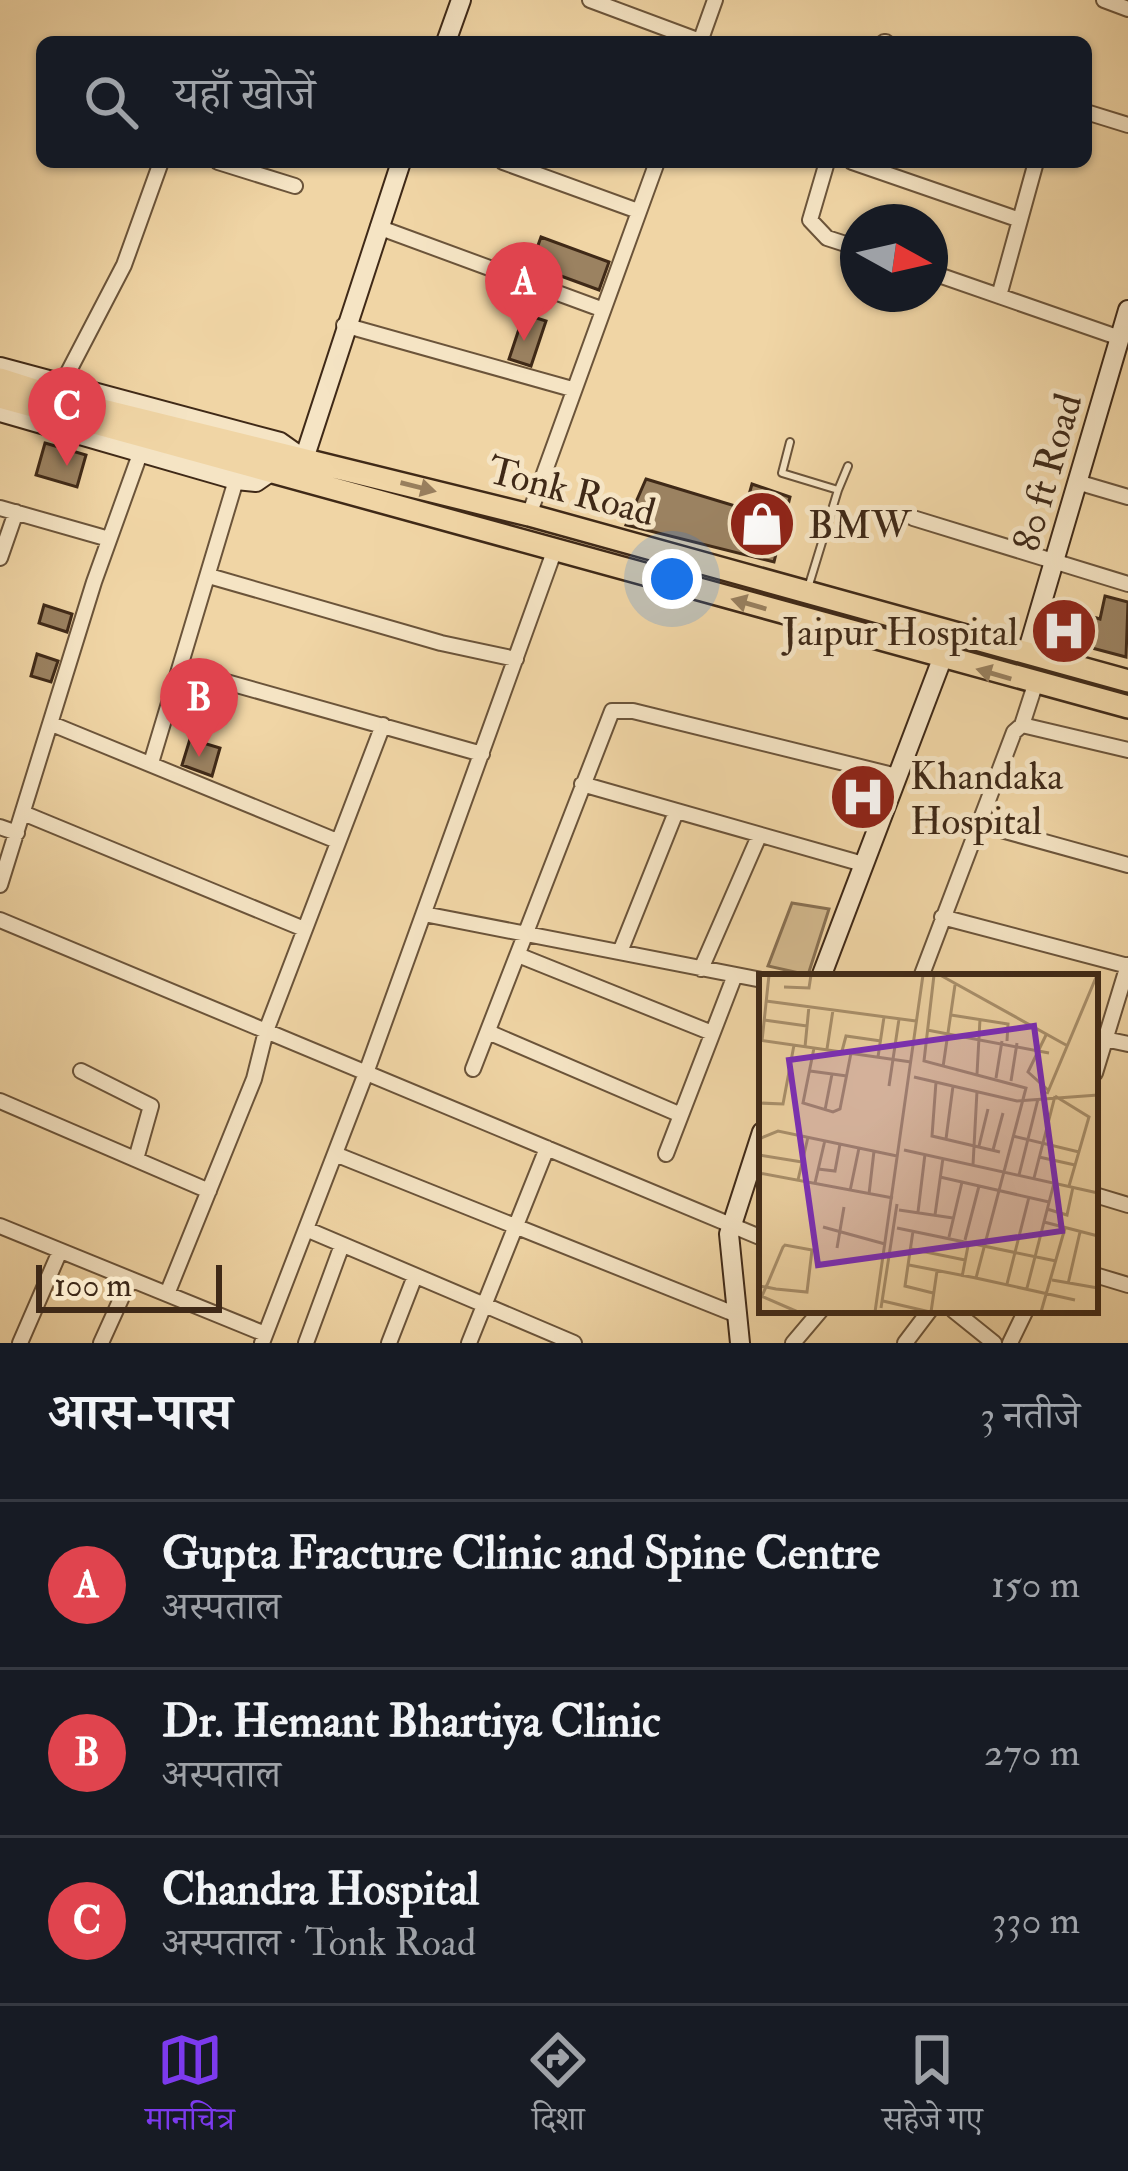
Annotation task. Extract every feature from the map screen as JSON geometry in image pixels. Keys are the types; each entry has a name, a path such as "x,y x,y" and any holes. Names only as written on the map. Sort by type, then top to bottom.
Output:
{"main road":[{"path":"0,379 257,468"},
{"path":"0,397 257,468 304,459"},
{"name":"Tonk Road","path":"304,459 529,515 1128,681"},
{"name":"Tonk Road","path":"257,468 1128,707"}],"street":[{"path":"448,36 461,0"},
{"path":"590,0 687,36"},
{"path":"702,36 715,0"},
{"path":"1104,0 1128,8"},
{"path":"1092,114 1128,125"},
{"path":"61,386 124,265 158,168"},
{"path":"237,168 295,186"},
{"path":"304,459 399,168"},
{"path":"520,168 638,211"},
{"path":"529,515 655,168"},
{"path":"825,168 810,220 827,238 840,242"},
{"path":"869,168 1020,220"},
{"path":"999,296 1034,168"},
{"path":"378,226 602,309"},
{"path":"948,278 1120,338"},
{"name":"80 ft Road","path":"1027,653 1128,310"},
{"path":"344,326 572,389"},
{"name":"Tonk Road","path":"0,367 280,442 304,459"},
{"name":"Tonk Road","path":"0,412 140,454 257,468"},
{"path":"0,885 140,454"},
{"path":"151,763 209,576 257,468"},
{"path":"1077,482 1128,497"},
{"path":"0,558 8,510 109,539"},
{"path":"913,518 1128,584"},
{"path":"0,1226 263,1339 366,1073 555,549"},
{"path":"209,576 441,643 516,659"},
{"path":"822,974 942,659"},
{"path":"180,669 482,754"},
{"path":"922,974 976,823 1035,685"},
{"path":"473,1069 608,718 620,708 897,776"},
{"path":"52,724 338,841"},
{"path":"1022,724 1128,750"},
{"path":"167,1294 254,1079 266,1031 383,725"},
{"path":"582,784 863,864"},
{"path":"620,952 676,812"},
{"path":"23,813 304,929"},
{"path":"976,823 1128,865"},
{"path":"0,827 17,833"},
{"path":"701,969 759,836"},
{"path":"424,914 759,979"},
{"path":"942,917 1128,965 1100,1038 1128,1044"},
{"path":"0,920 759,1237"},
{"path":"518,955 712,1033"},
{"path":"666,1154 735,975"},
{"path":"488,1032 681,1114"},
{"path":"81,1072 152,1106 136,1159"},
{"path":"0,1101 209,1191"},
{"path":"740,1343 729,1261 731,1223 759,1141"},
{"path":"469,1343 548,1148"},
{"path":"335,1154 736,1315"},
{"path":"1098,1196 1128,1205"},
{"path":"306,1229 574,1343"},
{"path":"306,1343 342,1245"},
{"path":"20,1343 60,1251"},
{"path":"389,1343 415,1276"},
{"path":"1098,1276 1128,1285"},
{"path":"101,1343 130,1280"},
{"path":"793,1343 818,1313"},
{"path":"905,1343 928,1313"},
{"path":"957,1313 994,1343"},
{"path":"1010,1343 1025,1313"}],"lane":[{"path":"790,442 782,473 838,490"},
{"path":"807,592 848,466"}],"shaded area":[{"path":"792,903 829,909 808,974 768,966"}],"building":[{"path":"541,237 609,262 599,290 531,265"},
{"path":"524,314 546,321 531,366 509,359"},
{"path":"45,443 86,455 77,487 36,475"},
{"path":"646,479 745,509 752,484 790,497 774,562 626,525"},
{"path":"1105,596 1128,602 1126,657 1054,638 1063,608 1100,619"},
{"path":"44,605 72,614 67,632 39,623"},
{"path":"37,654 58,661 51,682 31,676"},
{"path":"190,739 220,748 212,776 182,765"},
{"path":"850,777 880,784 869,813 843,806"}],"place":[{"name":"Gupta Fracture Clinic and Spine Centre","path":"524,341"},
{"name":"Chandra Hospital","path":"67,466"},
{"name":"BMW","path":"762,524"},
{"name":"Jaipur Hospital","path":"1064,631"},
{"name":"Dr. Hemant Bhartiya Clinic","path":"199,757"},
{"name":"Khandaka Hospital","path":"863,797"}]}
